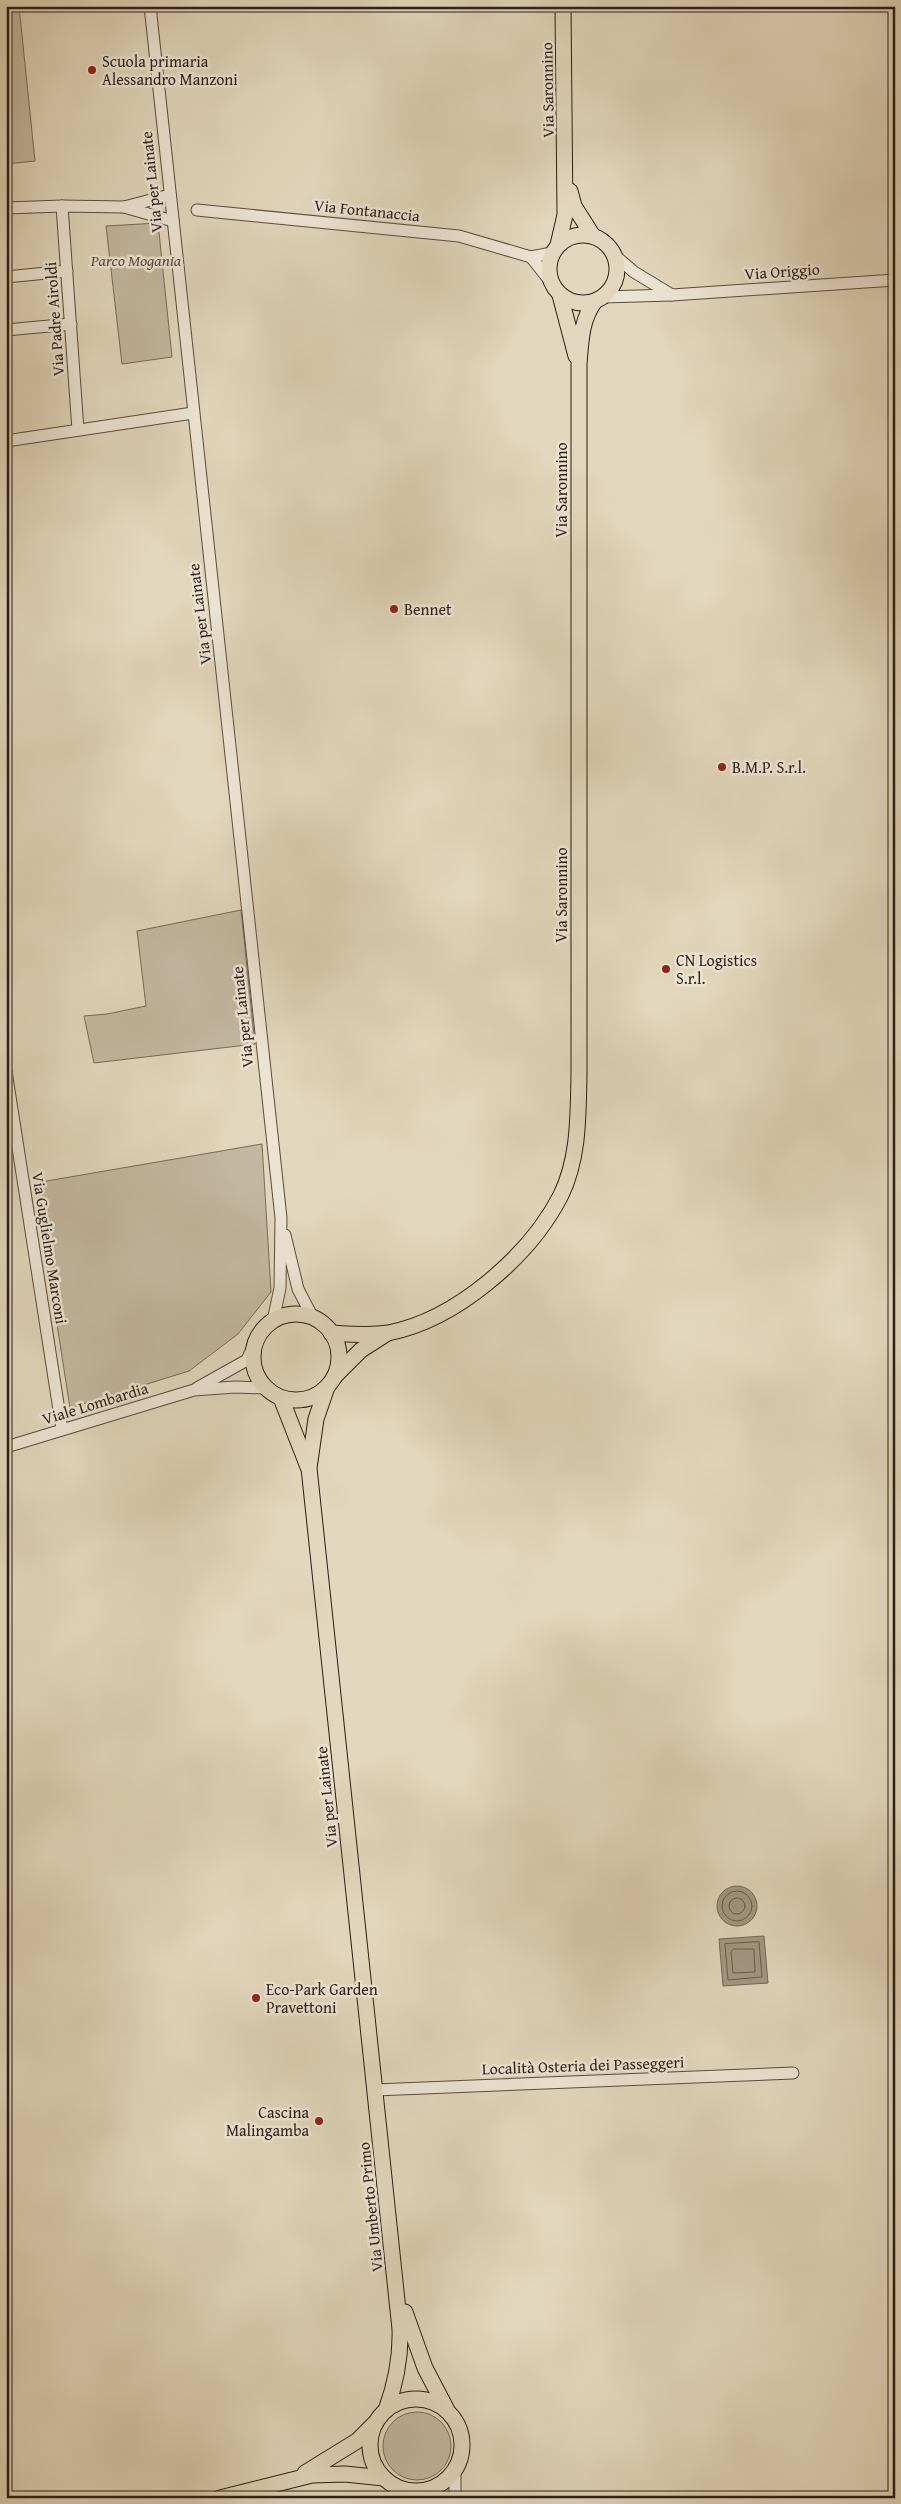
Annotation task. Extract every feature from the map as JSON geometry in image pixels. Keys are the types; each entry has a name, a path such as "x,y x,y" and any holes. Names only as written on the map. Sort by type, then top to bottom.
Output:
{"main road":[{"name":"Via Saronnino","path":"555,249 565,215 563,6"},
{"name":"Via Saronnino","path":"565,172 574,206 593,236"},
{"path":"580,235 593,236 605,243 613,254 617,273 612,288 599,299 577,302 560,295 550,281 549,264 555,249 568,238 580,235"},
{"name":"Via Saronnino","path":"560,295 579,364"},
{"name":"Via Saronnino","path":"330,1382 361,1350 388,1333 419,1323 447,1310 480,1288 516,1258 541,1227 561,1194 577,1138 579,1076 579,364 583,325 587,312 599,299"},
{"path":"300,1314 313,1318 331,1332 339,1355 330,1382 317,1395 306,1399 293,1400 281,1398 266,1388 258,1378 253,1365 253,1351 257,1338 273,1321 286,1316 300,1314"},
{"name":"Via Saronnino","path":"331,1332 353,1334 388,1333"},
{"name":"Via per Lainate","path":"330,1382 316,1419 309,1468 378,2123"},
{"name":"Via per Lainate","path":"281,1398 309,1468"},
{"name":"Via Umberto Primo","path":"378,2123 397,2287 401,2355 395,2385 381,2416"},
{"name":"Via Umberto Primo","path":"397,2287 414,2341 447,2411"},
{"path":"220,2498 290,2479 307,2472 357,2440 397,2403 410,2400 424,2400 436,2404 447,2411 457,2424 462,2439 461,2455 455,2470 447,2480 436,2487 423,2491 409,2491 332,2474 290,2479"},
{"path":"381,2416 371,2436 370,2451 375,2466 394,2487"}],"street":[{"name":"Via per Lainate","path":"150,6 281,1218 280,1288 273,1321"},
{"path":"124,207 170,195"},
{"path":"6,208 62,206 124,207 173,221"},
{"name":"Via Padre Airoldi","path":"62,206 78,430"},
{"name":"Via Fontanaccia","path":"197,210 459,236 531,257 555,249"},
{"path":"613,254 634,272 672,295"},
{"path":"531,257 550,281"},
{"path":"6,277 67,271"},
{"name":"Via Origgio","path":"599,299 895,280"},
{"path":"6,330 71,324"},
{"path":"6,441 193,413"},
{"name":"Via Guglielmo Marconi","path":"6,1072 12,1142 62,1429"},
{"name":"Via per Lainate","path":"281,1218 298,1289 313,1318"},
{"name":"Viale Lombardia","path":"194,1390 246,1360 257,1338"},
{"name":"Viale Lombardia","path":"6,1447 194,1390 235,1387 266,1388"},
{"name":"Località Osteria dei Passeggeri","path":"375,2090 793,2073"},
{"path":"455,2470 455,2498"}],"green space":[{"path":"6,6 19,6 35,161 6,164"},
{"name":"Parco Mogania","path":"158,223 172,357 122,364 106,226"},
{"path":"241,910 255,1044 94,1063 84,1016 107,1014 146,1006 137,931"},
{"path":"262,1144 271,1292 238,1334 189,1371 70,1408 35,1183"},
{"path":"424,2412 436,2418 445,2427 451,2439 449,2459 441,2470 424,2480 410,2480 393,2470 385,2459 383,2439 393,2422 404,2414"}],"water":[{"path":"737,1886 751,1892 757,1906 751,1920 737,1926 723,1920 717,1906 723,1892"},
{"path":"764,1936 768,1983 723,1986 719,1939"}],"place":[{"name":"Scuola primaria Alessandro Manzoni","path":"92,70"},
{"name":"Bennet","path":"394,609"},
{"name":"B.M.P. S.r.l.","path":"722,767"},
{"name":"CN Logistics S.r.l.","path":"666,969"},
{"name":"Eco-Park Garden Pravettoni","path":"256,1998"},
{"name":"Cascina Malingamba","path":"319,2121"}]}
